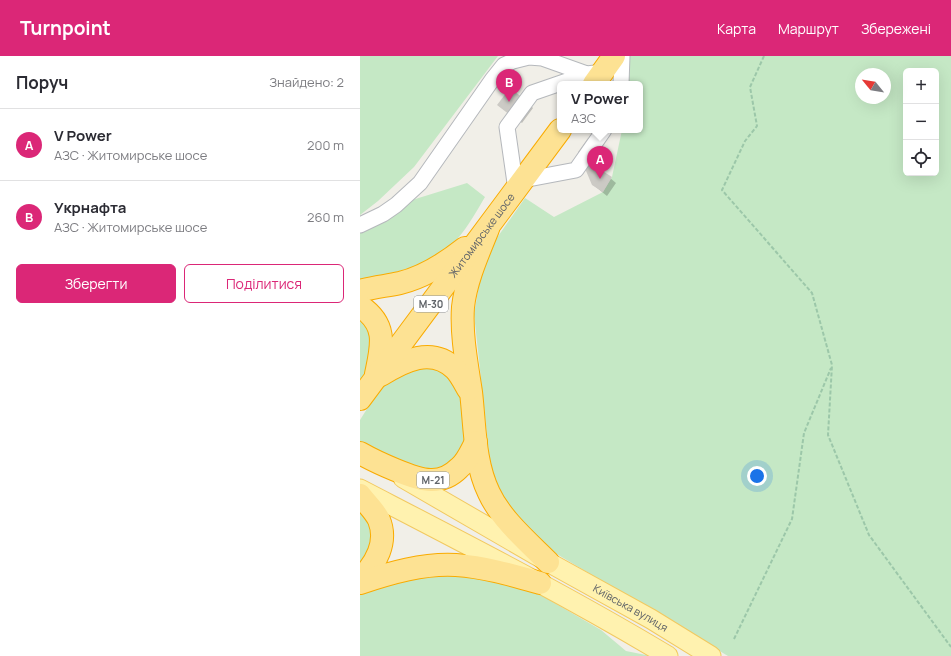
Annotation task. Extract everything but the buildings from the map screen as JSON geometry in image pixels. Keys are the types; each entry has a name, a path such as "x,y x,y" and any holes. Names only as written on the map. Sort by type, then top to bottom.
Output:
{"highway":[{"name":"Житомирське шосе","path":"360,399 488,229 558,133"},
{"path":"360,291 401,282 423,274 447,262 488,229"},
{"path":"488,229 471,271 463,308 466,357 478,462 489,494 507,520 548,562"},
{"path":"360,306 370,313 379,328 381,350 375,379"},
{"path":"375,379 401,363 417,358 436,358 454,368 471,394"},
{"name":"М-21","path":"368,457 422,479 441,479 461,468 476,442"},
{"path":"360,495 379,519 382,530 381,548 376,560 368,572 360,579"},
{"path":"360,582 405,570 434,565 454,565 475,566 540,583"}],"main road":[{"name":"Київська вулиця","path":"368,457 548,562 651,619 711,656"},
{"name":"Київська вулиця","path":"360,489 540,583 638,637 668,656"}],"lane":[{"path":"360,225 383,214 396,205 420,182 494,76 504,65 520,58 534,56 600,72"},
{"path":"621,81 622,56"},
{"path":"571,81 600,72"},
{"path":"557,85 532,93 507,127 520,185 576,170 602,133"}],"path":[{"path":"764,56 750,86 757,126 745,141 722,190 812,293 832,365 828,435 869,535 951,647"},
{"path":"734,638 792,519 804,433 832,365"}],"green space":[{"path":"360,56 498,56 414,167 378,201 360,215"},
{"path":"630,56 951,56 951,656 728,656 555,553 524,526 492,482 474,314 481,274 494,242 525,198 554,217 603,192 612,177 621,133 643,133 643,81 628,81"},
{"path":"467,183 485,197 460,236 447,250 430,260 411,268 360,281 360,225 396,205"},
{"path":"360,312 373,326 375,360 360,383"},
{"path":"415,365 446,370 464,403 465,446 450,466 425,475 360,444 360,420 385,380"},
{"path":"360,507 369,517 374,542 360,570"},
{"path":"455,571 534,591 601,630 626,651 651,656 360,656 360,587"}],"place":[{"name":"Укрнафта","path":"509,102"},
{"name":"V Power","path":"600,179"}]}
